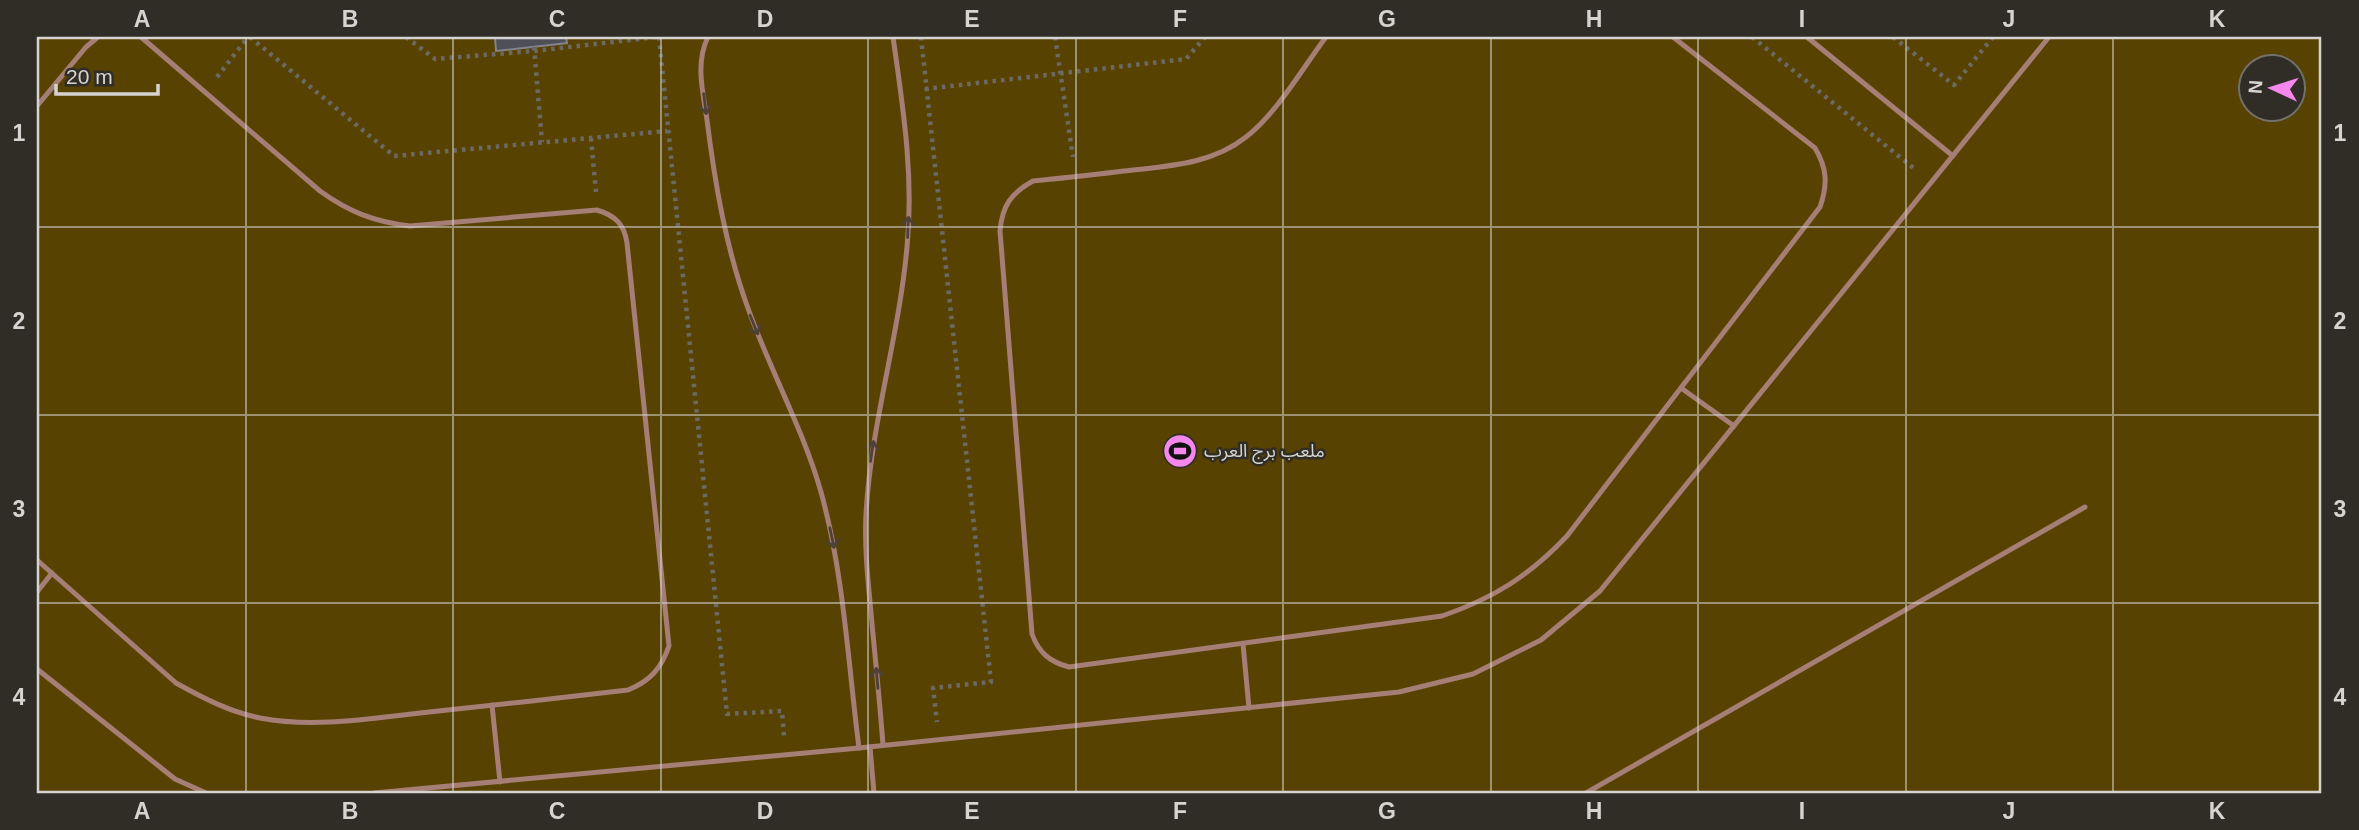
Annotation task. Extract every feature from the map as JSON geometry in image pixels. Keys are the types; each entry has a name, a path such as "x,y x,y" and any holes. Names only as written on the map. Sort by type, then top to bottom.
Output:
{"lane":[{"path":"37,106 86,47 98,37"},
{"path":"37,560 176,683 202,698 259,718 318,723 628,691 655,674 664,661 669,646 625,231 618,221 609,214 597,211 410,226 362,216 340,206 320,191 141,37"},
{"path":"708,37 702,50 701,74 719,203 748,310 808,451 831,530 859,748"},
{"path":"883,746 867,566 866,516 876,426 908,244 907,131 893,37"},
{"path":"1326,37 1264,121 1246,138 1225,151 1178,165 1033,181 1019,189 1008,200 1001,215 1000,231 1032,634 1037,647 1047,658 1058,664 1069,667 1442,617 1498,593 1523,577 1567,536 1820,207 1825,192 1823,161 1815,148 1673,37"},
{"path":"1807,37 1952,156"},
{"path":"374,793 883,746 1399,692 1473,674 1541,639 1600,591 2049,37"},
{"path":"1681,388 1734,426"},
{"path":"1586,793 2085,507"},
{"path":"37,592 51,573"},
{"path":"1243,644 1249,708"},
{"path":"37,669 175,779 206,793"},
{"path":"492,705 500,782"},
{"path":"870,747 874,793"}],"path":[{"path":"206,92 249,37 394,156 667,131"},
{"path":"406,37 435,59 658,37 727,714 782,711 785,755"},
{"path":"920,37 991,682 933,688 939,740"},
{"path":"1055,37 1076,177"},
{"path":"925,89 1186,59 1205,37"},
{"path":"1752,37 1931,183"},
{"path":"1893,37 1954,85 1993,37"},
{"path":"534,49 542,142"},
{"path":"591,138 597,211"}],"shaded area":[{"name":"ملعب برج العرب","path":"37,37 2322,37 2322,793 37,793"}],"building":[{"path":"495,37 566,37 567,43 496,51"}],"place":[{"name":"ملعب برج العرب","path":"1180,451"}]}
